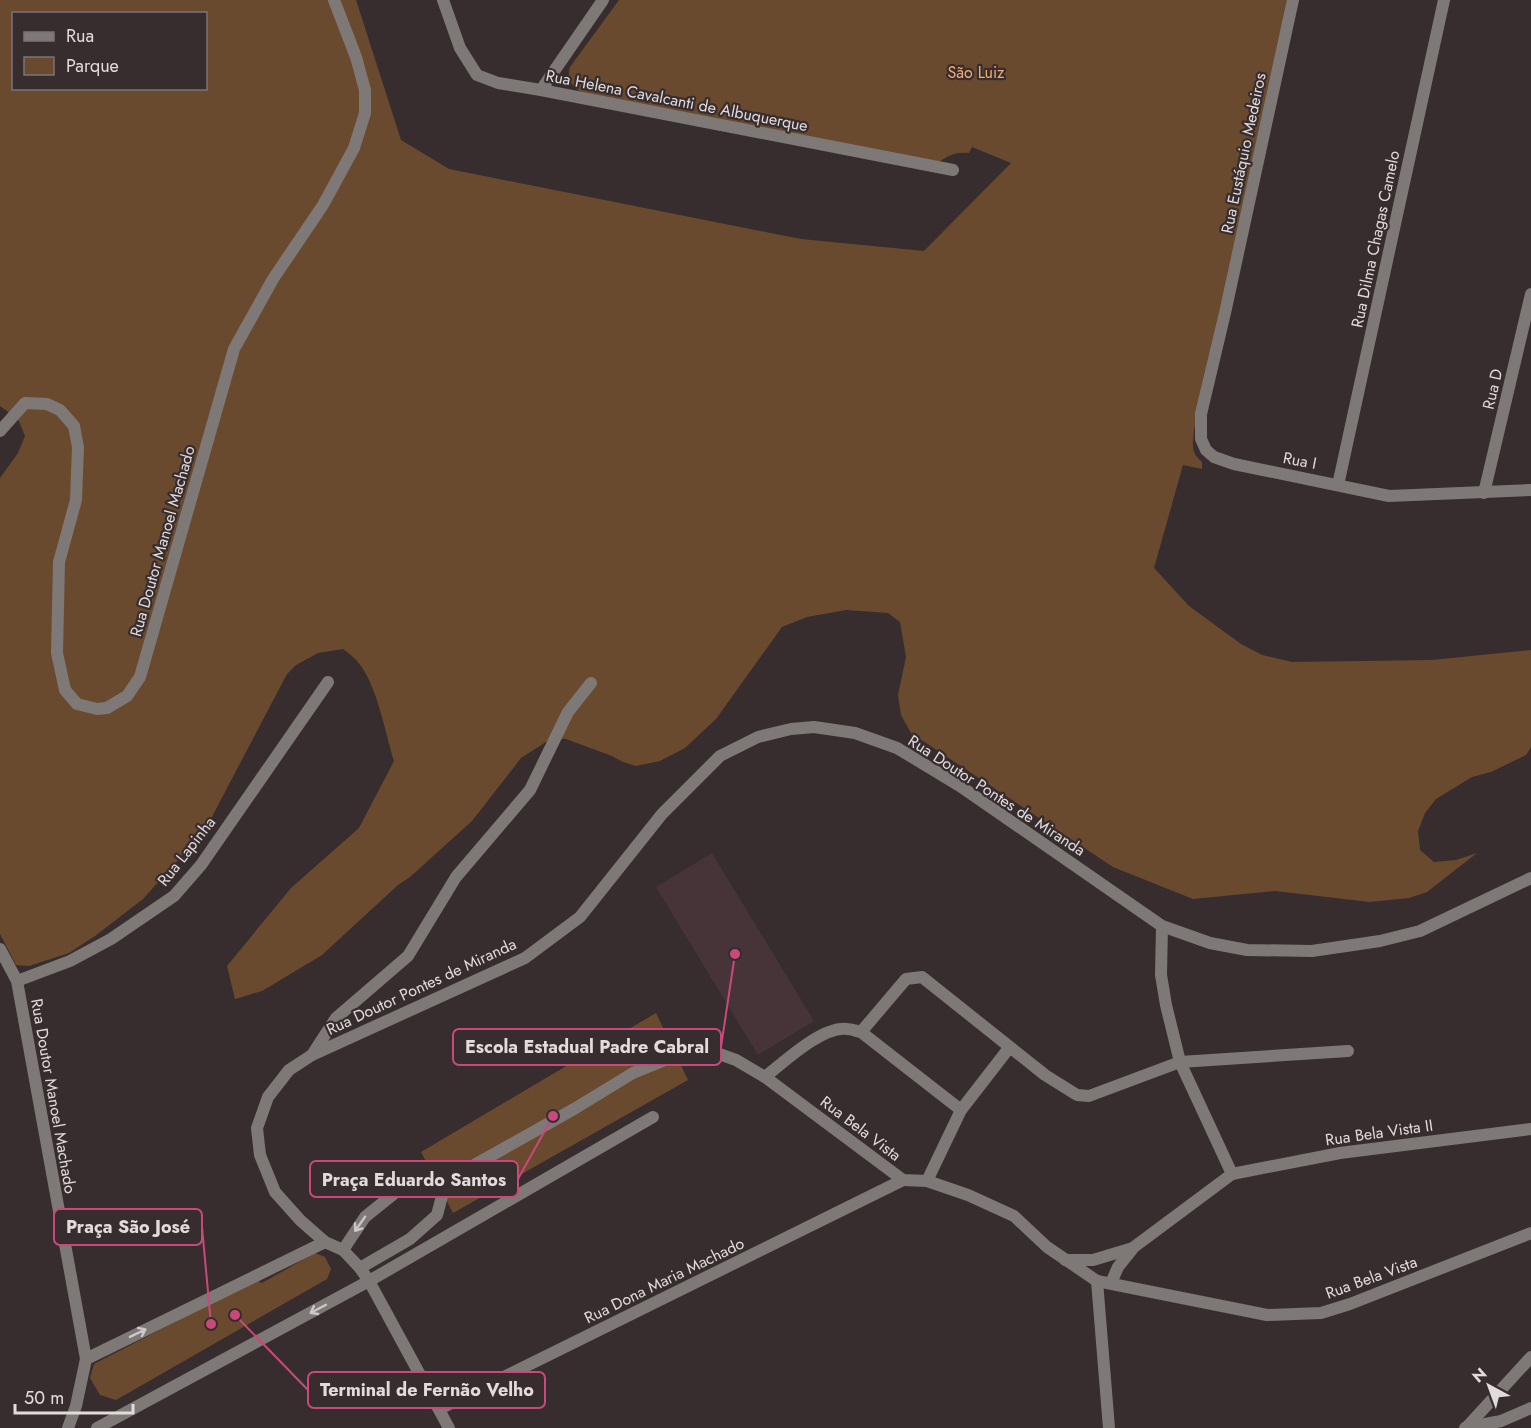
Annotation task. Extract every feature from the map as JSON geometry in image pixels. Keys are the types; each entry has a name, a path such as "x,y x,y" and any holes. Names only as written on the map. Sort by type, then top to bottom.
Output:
{"street":[{"name":"Rua Doutor Manoel Machado","path":"0,431 25,403 47,404 60,410 74,426 78,447 76,500 59,562 57,653 65,690 78,704 97,709 107,708 126,696 140,677 234,349 273,279 323,205 354,148 365,113 365,90 357,57 334,0"},
{"name":"Rua Helena Cavalcanti de Albuquerque","path":"443,0 460,48 477,75 498,83 953,170"},
{"path":"541,90 603,0"},
{"name":"Rua Eustáquio Medeiros","path":"1225,313 1293,0"},
{"name":"Rua Dilma Chagas Camelo","path":"1338,485 1444,0"},
{"name":"Rua D","path":"1484,493 1531,294"},
{"name":"Rua I","path":"1225,313 1201,414 1201,439 1206,450 1214,457 1234,464 1389,496 1531,490"},
{"name":"Rua Lapinha","path":"17,981 70,961 111,939 174,896 201,865 328,682"},
{"name":"Rua Doutor Pontes de Miranda","path":"312,1055 336,1018 408,956 456,877 530,790 568,712 591,683"},
{"name":"Rua Doutor Pontes de Miranda","path":"343,1250 325,1242 300,1220 275,1192 260,1155 257,1128 268,1097 289,1070 312,1055 525,958 580,917 662,814 720,756 758,737 791,729 814,727 855,733 897,748 960,786 1162,926 1210,943 1247,950 1312,951 1380,941 1420,931 1531,878"},
{"path":"1111,1283 1118,1267 1134,1247 1233,1174 1180,1062 1161,975 1162,926"},
{"name":"Rua Doutor Manoel Machado","path":"0,948 17,981 86,1359 69,1428"},
{"path":"861,1032 906,979 922,977 1009,1048 1077,1095 1089,1096 1180,1062 1348,1051"},
{"path":"765,1077 813,1040 831,1031 845,1028 861,1032 962,1110"},
{"path":"927,1181 962,1110 1009,1048"},
{"name":"Rua Bela Vista","path":"446,1181 633,1073 682,1053 708,1050 736,1060 765,1077 903,1180 927,1181 968,1195 1014,1216 1047,1247 1096,1281 1267,1315 1321,1313 1350,1304 1531,1233"},
{"path":"97,1428 369,1281 653,1117"},
{"name":"Rua Bela Vista II","path":"1233,1174 1340,1153 1531,1129"},
{"path":"360,1269 410,1239 437,1215 446,1181 428,1179 396,1192 365,1216 343,1250 369,1281 449,1428"},
{"name":"Rua Dona Maria Machado","path":"439,1409 903,1180"},
{"path":"86,1359 325,1242"},
{"path":"1065,1260 1093,1260 1134,1247"},
{"path":"1096,1281 1109,1428"},
{"path":"1465,1428 1531,1357"},
{"path":"1465,1428 1501,1421 1531,1408"}],"shaded area":[{"path":"712,853 814,1021 758,1055 656,887"}],"green space":[{"name":"São Luiz","path":"0,0 356,0 401,140 449,169 801,239 924,251 1011,163 972,147 969,153 953,154 939,162 583,93 571,83 570,67 619,0 1288,0 1194,430 1193,448 1202,462 1202,469 1183,465 1154,568 1189,606 1241,644 1262,655 1292,662 1432,660 1531,650 1531,747 1526,755 1491,772 1472,777 1436,799 1425,813 1418,831 1420,850 1434,862 1456,860 1477,853 1427,892 1409,898 1370,902 1275,891 1193,899 1113,867 911,733 901,715 898,695 906,657 900,622 888,613 846,610 807,617 782,627 716,719 685,748 660,761 636,766 566,739 552,738 521,758 472,821 322,955 262,991 235,999 227,966 291,888 359,828 394,761 367,676 359,663 343,649 318,653 296,665 287,674 205,830 143,899 69,953 29,966 16,965 0,934 0,478 18,453 25,436 18,419 0,406"},
{"path":"656,1013 688,1080 453,1213 421,1152"},
{"path":"315,1253 325,1257 331,1269 327,1279 116,1400 100,1395 90,1378 94,1364 256,1280 262,1283"}],"place":[{"name":"Escola Estadual Padre Cabral","path":"735,954"},
{"name":"Praça Eduardo Santos","path":"553,1116"},
{"name":"Terminal de Fernão Velho","path":"235,1315"},
{"name":"Praça São José","path":"211,1324"}]}
